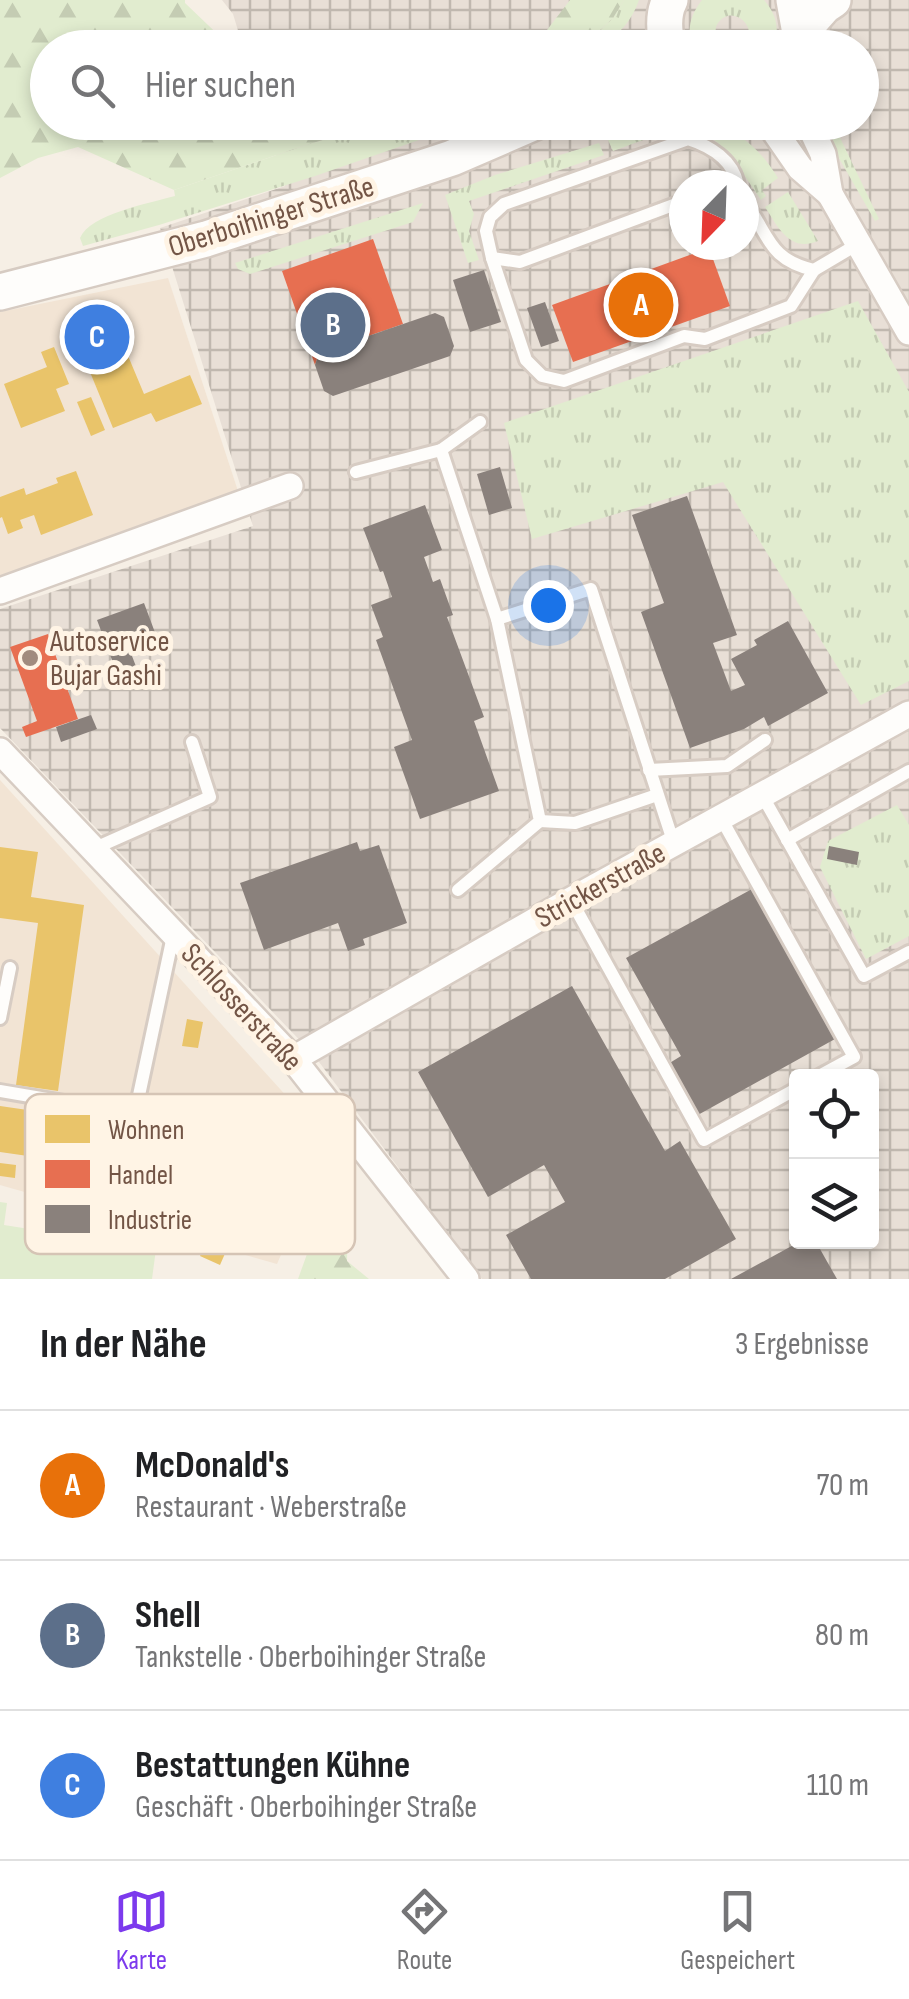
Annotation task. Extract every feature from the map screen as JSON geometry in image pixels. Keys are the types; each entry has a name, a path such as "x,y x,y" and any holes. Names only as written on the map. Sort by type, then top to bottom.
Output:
{"main road":[{"path":"797,27 833,0"},
{"name":"Oberboihinger Straße","path":"0,292 256,224 494,140"}],"street":[{"path":"781,140 800,168 830,194"},
{"path":"816,140 830,194 909,332"},
{"path":"0,592 290,486"},
{"name":"Strickerstraße","path":"293,1059 909,714"},
{"name":"Schlosserstraße","path":"0,751 293,1059 321,1094"},
{"name":"Schlosserstraße","path":"355,1138 466,1279"}],"lane":[{"path":"732,170 707,145 688,140 504,204 490,216 486,231 492,258 526,360 542,376 564,380 684,336 705,339 791,306 814,270 858,244"},
{"path":"492,258 520,262 669,207"},
{"path":"759,226 774,252 786,261 814,270"},
{"path":"356,472 441,450 480,422"},
{"path":"441,450 498,620 540,821"},
{"path":"498,620 591,589 674,844"},
{"path":"649,770 727,766 765,740"},
{"path":"93,849 210,797 192,742"},
{"path":"787,840 909,770"},
{"path":"458,890 540,821 575,823 658,794"},
{"path":"762,795 864,976 909,952"},
{"path":"721,818 854,1057 832,1069"},
{"path":"571,900 704,1140 789,1093"},
{"path":"139,1094 174,934"},
{"path":"0,1018 10,968"},
{"path":"0,1091 25,1095"}],"shaded area":[{"path":"222,0 909,0 909,1279 482,1279 355,1110 355,1094 343,1094 313,1054 0,728 0,609 253,526 160,228 285,186 271,140 879,140 879,30 238,30 233,14"},
{"path":"168,278 238,491 0,576 0,312"},
{"path":"0,780 285,1094 25,1094 25,1192 0,1185"},
{"path":"242,1254 281,1254 277,1264"}],"green space":[{"path":"0,0 185,0 213,30 30,30 30,140 323,140 174,190 78,147 38,158 0,178"},
{"path":"570,0 624,0 600,30 547,30"},
{"path":"624,0 639,0 620,30 601,30"},
{"path":"702,0 764,0 772,11 777,30 748,30 745,22 732,15 718,23 716,30 690,30"},
{"path":"323,140 419,140 315,176 83,246 80,238 86,230 108,216 175,196 174,190"},
{"path":"608,140 643,140 613,151"},
{"path":"714,140 744,140 778,178 762,190 766,196 761,200 759,170 740,170"},
{"path":"829,140 841,140 879,219 875,221"},
{"path":"599,143 604,155 469,201 474,214 469,231 479,260 468,263 445,195"},
{"path":"788,192 818,241 792,241 765,207"},
{"path":"423,203 413,222 250,274 238,269 235,263"},
{"path":"858,301 909,392 909,681 861,705 723,482 532,539 504,423"},
{"path":"897,805 909,825 909,936 866,959 820,867 828,841"},
{"path":"0,1202 7,1203 4,1225 25,1228 25,1254 155,1254 152,1279 0,1279"},
{"path":"307,1254 347,1254 347,1261 369,1279 298,1279"}],"building: Wohnen":[{"path":"121,339 144,394 190,375 202,404 156,422 151,413 113,428 83,355"},
{"path":"54,347 69,384 56,389 65,411 21,428 4,384 47,367 41,352"},
{"path":"91,397 105,430 91,436 77,402"},
{"path":"76,471 93,515 41,535 34,515 20,520 23,528 8,534 0,518 0,497 24,488 26,495 58,483 56,478"},
{"path":"0,847 38,852 31,897 84,905 58,1091 16,1085 38,923 0,918"},
{"path":"187,1019 203,1022 198,1048 182,1046"},
{"path":"0,1106 25,1110 25,1156 0,1152"},
{"path":"0,1163 16,1165 15,1178 0,1176"},
{"path":"201,1254 225,1254 220,1265"}],"building: Handel":[{"path":"373,239 403,324 319,353 315,365 282,271"},
{"path":"676,260 713,260 730,306 573,362 552,305"},
{"path":"114,319 121,339 83,355 75,335"},
{"path":"48,634 78,719 26,737 22,727 37,721 10,647"}],"building: Industrie":[{"path":"484,270 501,322 470,332 453,280"},
{"path":"545,302 559,341 541,347 527,308"},
{"path":"435,313 444,317 454,346 450,356 333,396 324,391 315,365 319,353"},
{"path":"500,467 512,508 489,515 477,474"},
{"path":"687,496 737,635 713,643 731,691 745,685 731,659 757,645 754,640 788,621 828,693 768,726 764,717 744,729 690,748 641,612 664,603 632,515"},
{"path":"425,505 442,550 424,557 433,582 440,579 453,615 447,617 484,717 474,721 499,791 420,819 394,747 412,740 376,640 383,637 371,605 392,597 363,528"},
{"path":"144,603 160,646 132,656 140,677 121,684 97,620"},
{"path":"91,715 97,729 61,742 56,727"},
{"path":"357,842 360,851 379,845 407,923 363,939 365,945 348,951 338,923 264,950 240,883"},
{"path":"829,846 859,852 857,865 827,859"},
{"path":"752,889 835,1039 696,1116 668,1064 681,1056 626,958"},
{"path":"572,986 665,1151 680,1141 736,1239 665,1279 531,1279 506,1235 565,1202 544,1165 488,1197 418,1072"},
{"path":"789,1247 820,1249 837,1279 731,1279"}],"place":[{"name":"McDonald's","path":"641,305"},
{"name":"Shell","path":"333,325"},
{"name":"Bestattungen Kühne","path":"97,337"},
{"name":"Autoservice Bujar Gashi","path":"30,658"}]}
